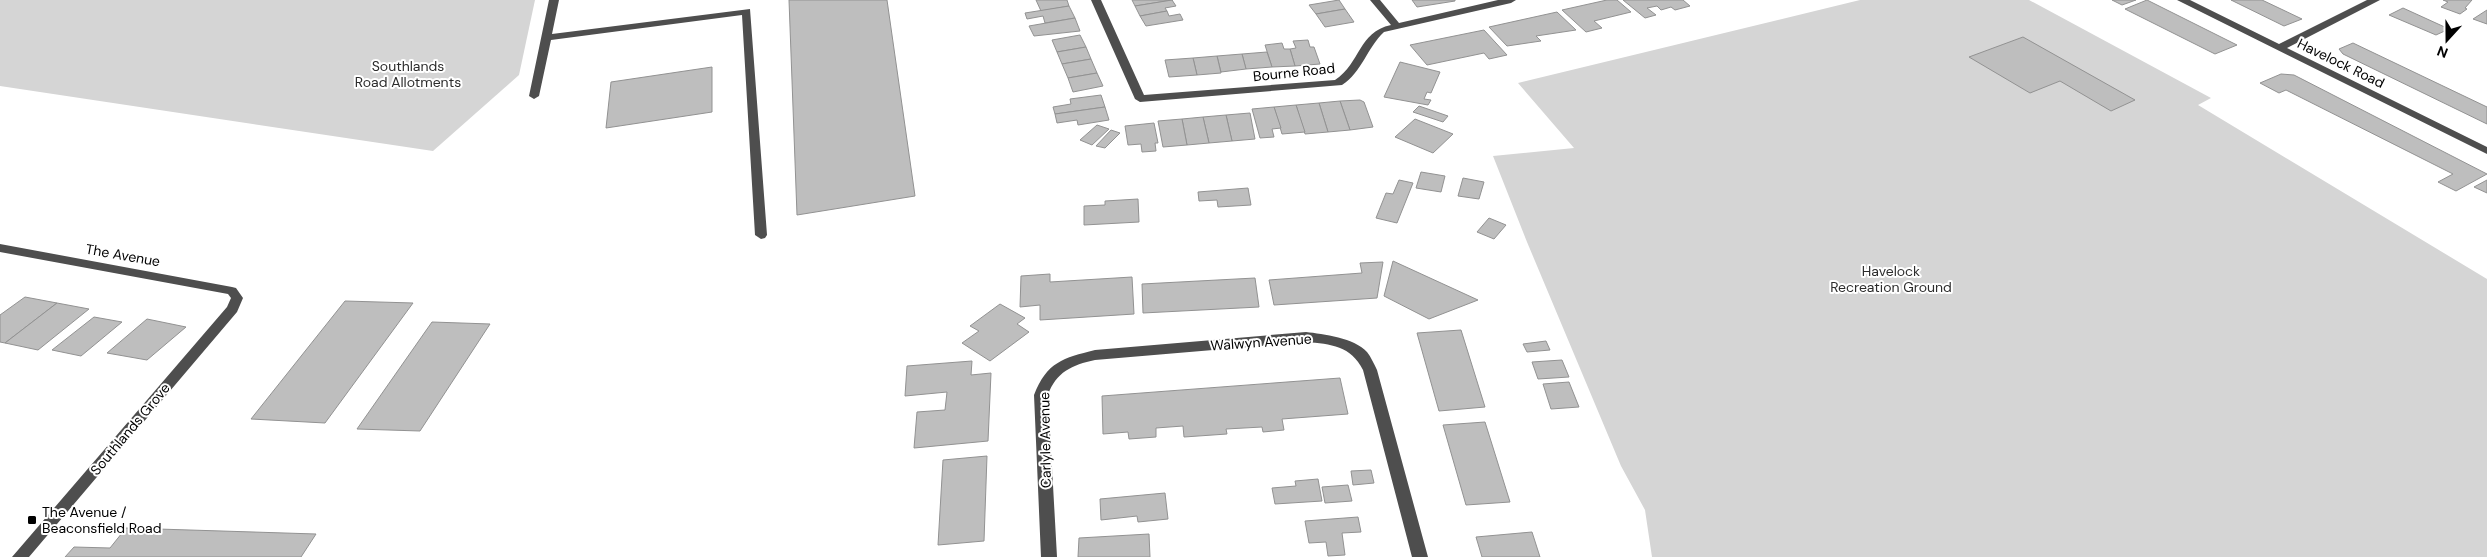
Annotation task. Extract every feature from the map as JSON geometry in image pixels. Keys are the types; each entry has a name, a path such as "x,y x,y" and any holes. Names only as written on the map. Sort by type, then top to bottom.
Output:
{"street":[{"path":"534,96 554,0"},
{"name":"Bourne Road","path":"1096,0 1140,99 1338,83 1353,73 1371,37 1381,30 1511,0"},
{"path":"1375,0 1396,25"},
{"name":"Havelock Road","path":"2182,0 2487,151"},
{"path":"2279,48 2375,0"},
{"path":"546,38 747,12 761,235"},
{"name":"The Avenue","path":"0,248 232,291 237,298"},
{"name":"Southlands Grove","path":"20,557 226,316 237,298"},
{"name":"Walwyn Avenue","path":"1095,355 1306,337 1327,339 1354,348 1362,355 1370,370 1420,557"},
{"name":"Carlyle Avenue","path":"1049,557 1041,395 1045,381 1055,369 1068,362 1095,355"}],"green space":[{"name":"Southlands Road Allotments","path":"0,0 535,0 519,75 433,151 0,86"},
{"name":"Havelock Recreation Ground","path":"1860,0 2029,0 2211,98 2198,105 2487,279 2487,557 1652,557 1645,510 1621,466 1493,156 1574,148 1518,83"}],"building":[{"path":"789,0 887,0 915,196 797,215"},
{"path":"1036,0 1067,0 1069,6 1041,11"},
{"path":"1132,0 1173,0 1135,6"},
{"path":"1172,0 1176,6 1165,8 1167,11 1140,16 1135,6"},
{"path":"1339,0 1345,9 1316,14 1309,5"},
{"path":"1412,0 1455,0 1455,1 1417,7"},
{"path":"1607,0 1617,0 1631,12 1594,21 1602,28 1586,32 1562,10"},
{"path":"1623,0 1683,0 1690,6 1675,10 1671,7 1661,10 1657,6 1647,8 1656,15 1645,18"},
{"path":"2112,0 2136,0 2122,5"},
{"path":"2147,0 2237,45 2215,54 2125,9"},
{"path":"2231,0 2262,0 2302,19 2284,26"},
{"path":"2443,0 2472,0 2465,8 2467,9 2460,14 2441,7 2448,2"},
{"path":"1069,6 1075,18 1045,23 1043,16 1027,19 1025,13"},
{"path":"2403,8 2449,29 2436,35 2389,15"},
{"path":"1345,9 1354,22 1325,27 1316,14"},
{"path":"2487,10 2487,24 2473,19"},
{"path":"1167,11 1169,16 1180,14 1183,20 1146,26 1140,16"},
{"path":"1557,12 1576,30 1536,36 1541,41 1507,46 1489,27"},
{"path":"1075,18 1080,31 1034,36 1029,26"},
{"path":"1484,30 1507,55 1489,59 1484,53 1427,65 1410,45"},
{"path":"1080,35 1086,47 1057,52 1052,40"},
{"path":"2023,37 2135,100 2111,111 2060,81 2030,93 1969,57"},
{"path":"1308,40 1310,47 1314,47 1320,64 1295,66 1290,49 1296,48 1293,41"},
{"path":"1282,43 1284,49 1290,49 1295,66 1272,67 1265,45"},
{"path":"2353,43 2487,107 2487,124 2343,54 2339,49"},
{"path":"1086,47 1091,59 1062,64 1057,52"},
{"path":"1267,52 1272,67 1246,69 1242,54"},
{"path":"1242,54 1246,69 1221,72 1217,56"},
{"path":"1217,56 1221,73 1197,75 1193,58"},
{"path":"1193,58 1197,75 1169,77 1165,60"},
{"path":"1091,59 1097,73 1068,78 1062,64"},
{"path":"1400,62 1440,72 1431,93 1427,92 1424,99 1431,100 1428,105 1384,97"},
{"path":"712,67 712,112 606,128 611,82"},
{"path":"1097,73 1103,86 1073,92 1068,78"},
{"path":"2281,74 2294,75 2487,174 2456,191 2438,182 2453,174 2286,90 2279,93 2260,83"},
{"path":"1101,95 1105,107 1055,114 1053,107 1071,104 1070,99"},
{"path":"1360,100 1364,102 1373,127 1350,130 1340,101"},
{"path":"1340,101 1350,130 1328,132 1319,103"},
{"path":"1319,103 1328,132 1305,134 1296,105"},
{"path":"1296,105 1305,132 1282,134 1274,107"},
{"path":"1419,106 1448,116 1443,122 1413,112"},
{"path":"1105,107 1109,120 1078,125 1077,120 1057,123 1055,114"},
{"path":"1274,107 1281,128 1272,129 1274,137 1260,138 1252,109"},
{"path":"1250,113 1255,139 1232,141 1226,115"},
{"path":"1226,115 1232,141 1209,143 1203,117"},
{"path":"1203,117 1209,143 1187,145 1182,119"},
{"path":"1182,119 1187,145 1163,147 1158,121"},
{"path":"1415,119 1453,134 1433,153 1395,137"},
{"path":"1154,123 1158,143 1155,143 1156,151 1142,152 1141,144 1128,145 1125,126"},
{"path":"1097,125 1109,129 1092,145 1080,140"},
{"path":"1111,130 1120,133 1105,148 1096,146"},
{"path":"1421,172 1445,176 1441,192 1416,188"},
{"path":"1463,178 1484,182 1479,199 1458,196"},
{"path":"1399,180 1413,183 1397,223 1376,218 1386,193 1393,194"},
{"path":"2487,180 2487,193 2474,187"},
{"path":"1248,188 1251,205 1218,207 1217,200 1199,201 1198,192"},
{"path":"1138,199 1139,222 1084,225 1084,206 1105,205 1105,201"},
{"path":"1489,218 1506,225 1494,239 1477,232"},
{"path":"1393,261 1478,300 1429,319 1384,296"},
{"path":"1383,262 1377,298 1274,305 1269,280 1362,273 1360,263"},
{"path":"1050,274 1050,282 1132,277 1134,314 1040,320 1040,305 1020,307 1021,276"},
{"path":"1255,278 1259,307 1143,313 1142,284"},
{"path":"25,297 57,303 5,343 0,342 0,315"},
{"path":"345,301 413,303 325,423 251,419"},
{"path":"57,303 89,309 38,350 5,343"},
{"path":"1000,304 1025,318 1017,324 1029,332 990,361 962,343 979,331 970,326"},
{"path":"94,317 122,322 81,356 52,350"},
{"path":"147,319 186,327 147,360 107,353"},
{"path":"432,322 490,324 420,431 357,429"},
{"path":"1461,330 1485,407 1439,411 1417,333"},
{"path":"1546,341 1550,350 1527,352 1523,344"},
{"path":"1562,360 1569,377 1538,379 1532,362"},
{"path":"972,361 971,375 991,373 988,441 914,448 917,412 945,410 947,392 905,396 907,366"},
{"path":"1340,378 1348,414 1282,419 1284,430 1263,432 1262,427 1226,429 1227,434 1184,437 1183,426 1156,428 1156,437 1129,439 1128,432 1103,434 1102,396"},
{"path":"1569,382 1579,407 1551,409 1543,384"},
{"path":"1485,422 1510,502 1466,505 1443,425"},
{"path":"987,456 984,541 938,545 943,460"},
{"path":"1371,470 1374,483 1353,485 1351,471"},
{"path":"1318,479 1322,501 1275,504 1272,488 1296,486 1295,481"},
{"path":"1348,485 1352,501 1325,503 1322,487"},
{"path":"1165,493 1168,519 1138,522 1137,516 1101,520 1100,499"},
{"path":"1358,517 1361,532 1342,533 1345,555 1328,556 1326,542 1309,543 1305,521"},
{"path":"126,528 316,534 301,557 65,557 74,547 110,548"},
{"path":"1532,532 1540,557 1482,557 1476,537"},
{"path":"1149,534 1150,557 1078,557 1079,538"}],"place":[{"name":"The Avenue / Beaconsfield Road","path":"32,520"}]}
